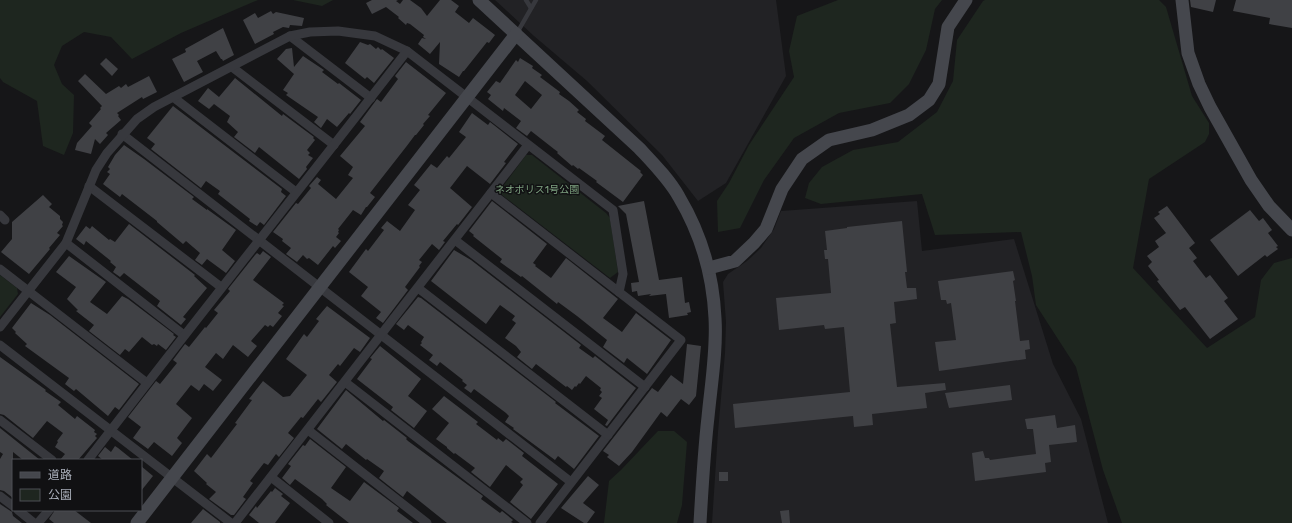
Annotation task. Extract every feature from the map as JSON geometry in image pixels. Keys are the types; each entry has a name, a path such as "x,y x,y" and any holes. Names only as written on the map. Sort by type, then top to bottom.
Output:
{"street":[{"path":"479,0 639,148 659,170 679,196 694,226 709,268 716,319 700,523"},
{"path":"709,268 735,261 766,230 782,189 802,159 829,140 872,130 909,116 929,100 939,84 948,27 966,0"},
{"path":"1182,0 1188,53 1199,84 1210,107 1251,180 1269,206 1292,230"},
{"path":"0,327 66,243 96,170 122,134 137,119 173,97 290,36 310,32 338,31 375,36 407,51 613,210 623,274 619,292"},
{"path":"137,523 516,34"},
{"path":"290,36 371,98"},
{"path":"89,459 184,334 407,51"},
{"path":"232,67 334,145"},
{"path":"173,97 296,192"},
{"path":"122,134 571,482"},
{"path":"235,523 528,145"},
{"path":"89,186 221,287"},
{"path":"491,193 681,340 540,523"},
{"path":"455,240 645,387"},
{"path":"66,243 184,334"},
{"path":"0,269 147,382"},
{"path":"418,288 608,435"},
{"path":"0,345 231,523"},
{"path":"345,382 526,523"},
{"path":"0,420 51,459"},
{"path":"308,430 427,523"},
{"path":"271,478 329,523"},
{"path":"0,496 12,505"},
{"path":"19,511 34,523"},
{"path":"38,523 48,511"}],"lane":[{"path":"526,0 531,8"},
{"path":"516,34 536,0"}],"shaded area":[{"path":"495,0 776,0 786,76 726,183 698,201 662,155 587,81 534,36"},
{"path":"917,201 922,251 1014,239 1053,364 1081,419 1108,523 712,523 725,353 726,322 723,282 728,274 747,261 761,248 774,229 781,211"}],"green space":[{"path":"0,0 258,0 181,33 132,59 111,37 84,32 62,46 54,65 62,84 74,95 73,133 64,155 43,146 37,101 3,82 0,78"},
{"path":"293,0 333,0 322,6"},
{"path":"838,0 942,0 935,9 926,50 909,84 890,103 839,113 794,138 764,180 740,228 718,232 717,201 729,183 749,145 794,77 789,51 797,16"},
{"path":"985,0 1159,0 1166,7 1192,96 1209,123 1209,134 1205,142 1149,179 1133,268 1207,348 1255,317 1261,280 1274,263 1292,258 1292,523 1122,523 1103,470 1076,367 1036,305 1032,276 1021,232 935,235 922,194 821,204 805,198 809,183 822,167 853,150 898,142 937,112 953,81 957,40"},
{"name":"ネオポリス1号公園","path":"526,155 532,155 606,213 610,218 618,272 610,278 502,195 501,189"},
{"path":"0,275 17,288 18,294 0,317"},
{"path":"658,431 674,431 687,442 682,505 677,523 604,523 609,481"}],"building":[{"path":"372,0 398,0 396,1 400,4 403,0 410,0 421,8 427,16 440,0 451,0 459,6 455,12 469,23 473,18 495,35 489,43 487,42 459,77 439,64 440,42 430,54 418,44 422,38 426,39 423,37 424,35 410,24 407,23 406,25 398,18 399,17 386,7 372,14 366,3"},
{"path":"1190,0 1216,0 1213,12 1191,7"},
{"path":"1236,0 1292,0 1292,28 1269,24 1270,18 1233,11"},
{"path":"271,11 273,14 276,12 304,18 302,26 290,25 289,28 283,27 273,32 274,34 255,44 243,20 255,13 258,18"},
{"path":"223,28 234,55 223,61 216,51 197,61 203,72 184,82 172,59 186,52 185,49"},
{"path":"360,42 368,45 370,44 376,49 378,47 394,58 374,83 367,77 365,79 345,63"},
{"path":"292,48 294,67 303,56 324,70 322,72 361,100 337,127 327,119 321,128 314,122 318,117 286,95 288,93 283,90 294,74 277,59 286,49"},
{"path":"106,58 118,69 112,76 100,64"},
{"path":"520,58 533,66 532,68 542,75 540,77 560,92 559,94 579,110 577,112 586,119 585,121 605,136 602,140 641,171 640,172 643,175 623,202 579,168 578,169 573,165 572,166 557,153 558,152 531,131 527,136 516,128 521,121 504,108 503,111 488,99 491,95 487,92 496,81 500,83 516,60 518,62","holes":["525,81 542,95 531,109 515,95"]},
{"path":"406,62 446,93 428,115 430,116 423,124 424,125 370,193 375,197 361,215 353,210 338,229 339,233 336,237 341,241 335,248 333,246 318,265 303,255 297,262 286,254 291,248 282,241 283,239 273,232 296,203 298,204 311,188 309,186 317,177 321,180 318,184 336,199 353,178 348,175 353,167 340,156 365,126 360,122 377,99 381,102 398,79 395,76"},
{"path":"85,74 106,94 119,86 121,88 126,84 128,87 149,76 157,92 143,99 142,97 117,113 121,120 106,133 108,135 100,144 95,139 91,154 75,150 77,143 92,126 89,123 102,106 78,81"},
{"path":"235,78 282,116 283,114 314,137 313,138 315,140 307,150 310,153 308,155 313,158 299,179 259,147 255,153 234,137 238,132 227,122 230,116 214,104 209,109 198,101 208,88 219,97"},
{"path":"173,106 282,189 281,192 286,196 264,225 260,222 257,226 249,221 250,219 218,194 220,191 206,181 201,188 151,149 155,144 147,138"},
{"path":"472,113 488,125 490,122 518,144 490,184 467,166 450,188 472,207 443,241 445,242 439,250 432,244 419,260 422,262 419,266 420,267 405,287 408,290 383,323 376,318 381,312 361,296 368,287 349,272 366,249 368,251 384,230 381,228 387,221 400,231 415,210 408,205 420,190 414,185 431,164 437,168 447,156 449,158 466,137 459,132"},
{"path":"124,145 194,197 192,199 236,230 222,250 235,261 226,273 207,259 202,265 195,260 200,253 186,241 183,244 157,221 122,194 120,197 103,184 110,174 107,172 110,169 108,167 115,155"},
{"path":"43,195 52,204 49,207 60,216 63,226 57,233 60,235 29,274 1,252 12,239 12,222"},
{"path":"492,201 547,244 533,263 536,265 535,266 551,278 566,258 618,299 603,318 622,332 636,313 671,340 647,374 627,358 624,363 603,347 607,340 558,302 557,304 522,276 521,277 500,262 502,259 473,236 474,235 469,231"},
{"path":"644,201 659,280 682,277 685,303 689,302 691,312 687,313 688,315 669,318 666,294 638,296 637,291 632,292 631,283 639,282 626,214 618,206"},
{"path":"1167,206 1195,243 1189,248 1197,258 1193,261 1206,278 1210,275 1228,298 1224,301 1238,319 1210,339 1185,307 1180,310 1157,281 1159,280 1148,266 1152,262 1147,256 1159,247 1155,241 1166,233 1154,218 1160,214 1158,212"},
{"path":"1250,210 1259,221 1263,218 1272,230 1268,233 1278,246 1276,247 1278,249 1267,257 1265,255 1238,276 1210,240"},
{"path":"902,221 907,288 916,288 917,299 894,302 896,323 890,324 897,387 945,383 946,390 925,393 927,408 872,414 873,425 854,427 853,416 735,428 733,404 850,392 844,327 825,329 824,325 779,330 776,298 831,293 828,259 825,259 824,250 827,250 825,231"},
{"path":"129,224 195,275 194,276 207,288 183,317 186,319 181,325 157,306 160,301 124,273 120,277 113,272 116,267 110,262 111,261 86,241 84,245 76,239 86,226 90,229 92,226 109,240 110,239 115,242"},
{"path":"454,250 471,260 581,345 579,348 593,358 595,356 636,388 607,426 605,425 608,420 594,409 602,398 599,396 602,392 600,390 601,388 586,376 580,384 579,383 576,387 575,386 572,390 536,364 532,369 517,357 521,352 516,346 505,338 516,323 512,320 515,316 500,305 486,324 431,281"},
{"path":"263,251 271,257 253,280 284,303 282,305 284,306 278,313 282,316 273,327 270,325 268,327 265,325 251,341 257,346 248,357 233,345 223,359 216,353 205,367 222,380 213,391 204,384 199,391 191,385 176,404 192,418 177,438 182,443 172,456 154,442 148,449 133,438 141,427 128,417 156,381 160,384 177,363 173,360 185,344 189,347 205,327 206,328 218,313 214,310 230,291 228,289 255,255 257,253 260,255"},
{"path":"69,256 106,282 90,302 107,314 122,296 128,299 174,334 173,335 176,337 166,350 158,344 157,346 154,344 152,345 142,337 129,352 125,349 120,355 89,331 94,325 76,311 78,310 67,299 76,287 56,272"},
{"path":"1013,271 1020,341 1029,340 1030,349 1025,350 1026,359 939,371 935,342 956,340 951,303 947,304 946,300 941,300 938,281"},
{"path":"418,297 599,436 574,469 558,456 555,460 513,429 514,428 505,422 509,416 506,413 474,389 471,393 464,388 467,385 462,381 463,380 440,362 437,366 429,360 433,355 420,345 424,337 408,325 404,330 396,324"},
{"path":"31,303 50,315 139,384 119,410 115,407 108,416 76,389 74,391 65,384 69,378 25,346 27,344 15,333 16,332 12,328"},
{"path":"327,306 370,338 360,352 354,348 340,366 338,364 329,375 337,382 321,402 318,399 303,418 301,417 288,433 294,438 279,457 276,454 268,465 264,463 250,481 253,483 243,497 246,499 234,515 231,515 209,499 216,492 194,471 207,454 211,458 237,424 235,423 252,400 249,399 263,381 283,397 290,396 307,375 286,359 304,334 307,337 319,321 316,319"},
{"path":"687,344 701,346 696,396 689,405 681,399 667,417 661,412 632,452 619,466 607,457 609,455 603,451 652,388 658,392 671,375 683,384"},
{"path":"380,346 421,379 408,396 427,411 414,428 391,410 393,407 357,379 372,359 370,358"},
{"path":"0,357 61,402 58,405 75,419 77,416 95,430 94,432 97,434 95,436 97,438 79,459 61,459 65,454 55,447 58,442 57,441 63,433 47,421 33,438 4,415 0,414"},
{"path":"1010,385 1012,400 949,408 945,393"},
{"path":"346,390 383,421 384,420 407,438 406,439 408,441 483,496 481,499 500,513 502,511 513,520 511,522 513,523 447,523 407,491 403,497 379,478 384,471 367,459 366,460 346,444 342,449 317,429"},
{"path":"444,396 478,422 476,424 497,440 498,438 503,442 506,439 524,453 522,456 558,484 531,519 510,502 523,485 520,482 523,479 506,465 490,487 471,472 475,468 455,453 454,454 436,439 449,423 432,409"},
{"path":"1055,415 1057,428 1075,425 1077,442 1049,445 1051,462 1045,463 1046,472 975,481 972,453 983,451 985,458 989,458 990,460 1036,454 1033,429 1027,429 1025,419"},
{"path":"0,428 39,459 22,459 13,452 12,497 4,491 0,490 0,459 3,454 0,452"},
{"path":"310,439 346,467 331,488 350,501 364,482 399,508 397,511 413,523 349,523 326,505 327,504 322,499 295,479 290,485 282,478 291,466 288,464 303,445 305,446"},
{"path":"115,446 132,459 102,459 98,456 105,447 111,452"},
{"path":"142,467 153,476 142,490"},
{"path":"719,472 728,472 728,481 719,481"},
{"path":"588,476 599,485 583,503 595,512 587,523 584,523 561,508"},
{"path":"275,488 283,494 281,496 290,503 275,523 259,523 249,515 256,506 257,508"},
{"path":"0,504 12,512 13,516 22,523 0,523"},
{"path":"203,509 220,522 220,523 191,523"},
{"path":"789,510 790,523 782,523 780,511"},
{"path":"54,511 75,511 91,523 54,523 49,519"}]}
